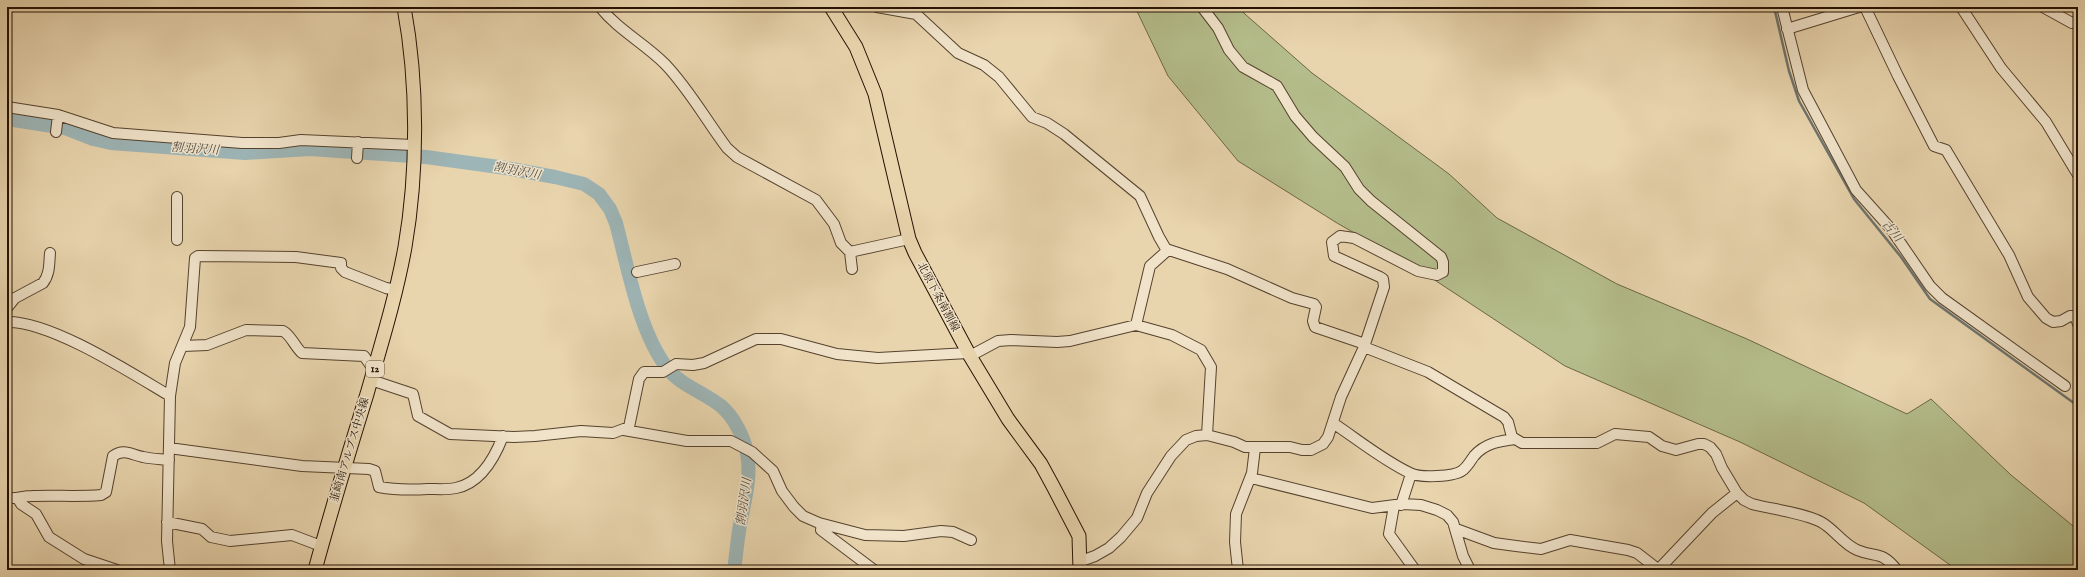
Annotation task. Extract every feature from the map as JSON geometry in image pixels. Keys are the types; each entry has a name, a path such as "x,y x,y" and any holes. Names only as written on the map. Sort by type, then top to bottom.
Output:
{"main road":[{"name":"韮崎南アルプス中央線","path":"314,570 373,375 396,290 405,246 413,153 412,76 404,7"},
{"name":"北原下条南割線","path":"831,7 856,47 875,94 909,239 969,354 1008,419 1041,464 1054,488 1079,536 1080,565"}],"street":[{"path":"600,7 609,19 663,63 678,79 693,98 705,119 727,148 737,157 816,200 834,224 841,243 850,252 852,269"},
{"path":"877,7 916,14 958,53 984,65 999,77 1032,117 1047,123 1064,134 1140,196 1159,238 1168,250 1227,269 1292,298 1314,304 1316,307 1313,321 1315,327 1400,360 1450,383 1504,417 1508,422 1510,434 1516,439 1529,443 1597,443 1615,434 1649,437 1662,446 1676,450 1698,444 1704,444 1710,447 1716,454 1722,468 1737,492 1744,500 1752,504 1816,520 1831,529 1858,551 1877,554 1885,558 1897,570"},
{"path":"1080,565 1109,548 1121,537 1137,518 1147,493 1179,446 1186,440 1196,436 1207,435 1255,448 1290,447 1311,450 1323,444 1328,437 1341,397 1365,346 1384,288 1383,279 1334,256 1332,242 1340,236 1354,238 1418,270 1437,275 1443,272 1443,262 1436,252 1396,223 1367,197 1345,167 1313,137 1295,116 1278,86 1243,67 1229,50 1218,28 1202,7"},
{"path":"1782,7 1803,90 1856,190 1891,229 1930,286 1942,298 2065,386"},
{"path":"1787,29 1860,7"},
{"path":"1865,7 1934,146 1946,150 2009,255 2028,297 2053,322 2061,321 2070,316 2075,316 2078,324"},
{"path":"1961,7 2001,68 2046,122 2078,175"},
{"path":"2044,7 2072,23 2078,22"},
{"path":"7,107 57,124 113,133 242,143 279,143 301,140 358,144 413,153"},
{"path":"358,144 358,158"},
{"path":"177,198 177,240"},
{"path":"850,252 909,239"},
{"path":"1136,325 1150,266 1168,250"},
{"path":"7,308 15,298 43,283 49,272 50,253"},
{"path":"170,570 167,522 170,396 176,364 190,327 193,262 198,256 296,257 341,263 341,268 345,272 386,288 396,290"},
{"path":"637,272 675,264"},
{"path":"7,322 30,325 69,340 122,367 170,396"},
{"path":"183,346 207,345 246,330 283,331 287,333 291,342 302,353 364,356 373,375 413,394 418,416 450,434 535,436 581,431 613,434 624,430 629,427 639,379 644,372 663,372 676,364 693,366 704,363 756,339 781,339 837,354 878,358 906,358 969,354 998,341 1070,341 1136,325 1172,335 1201,350 1208,358 1212,377 1207,435"},
{"path":"1333,423 1411,474 1444,476 1455,474 1463,470 1476,454 1486,446 1495,442 1516,439"},
{"path":"624,430 687,441 731,441 752,452 773,471 782,491 794,507 803,516 819,523 865,535 904,536 941,531 953,532 971,540"},
{"path":"169,448 302,466 369,469 375,471 379,486 391,489 455,489 466,486 487,468 492,462 503,436"},
{"path":"1238,570 1235,542 1236,514 1251,478 1255,448"},
{"path":"7,498 18,499 30,496 62,497 95,495 106,492 111,460 117,453 135,453 141,457 169,460"},
{"path":"1411,474 1397,505 1389,534 1415,570"},
{"path":"1251,478 1372,508 1397,505 1421,505 1437,510 1447,515 1453,522 1463,556 1470,570"},
{"path":"1456,529 1494,543 1516,546 1541,549 1570,540 1628,550 1637,553 1658,570 1712,513 1737,492"},
{"path":"18,499 21,504 36,514 49,536 84,559 117,570"},
{"path":"167,522 202,529 211,537 230,541 292,535 321,546"},
{"path":"819,523 822,528 821,530 874,570"}],"green space":[{"path":"1135,7 1237,7 1312,73 1449,174 1497,218 1617,284 1747,339 1907,414 1931,399 2011,475 2078,530 2078,570 1957,570 1864,503 1740,442 1565,366 1421,271 1337,223 1238,161 1168,76"}],"waterway":[{"name":"古川","path":"1774,7 1789,71 1799,101 1854,199 1901,257 1930,299 2078,406"},
{"name":"割羽沢川","path":"7,119 65,128 93,139 111,143 245,153 310,149 426,157 506,168 584,184 599,194 610,209 616,223 630,279 642,318 657,353 667,368 679,380 721,406 734,421 744,440 748,463 748,483 739,531 734,570"}]}
